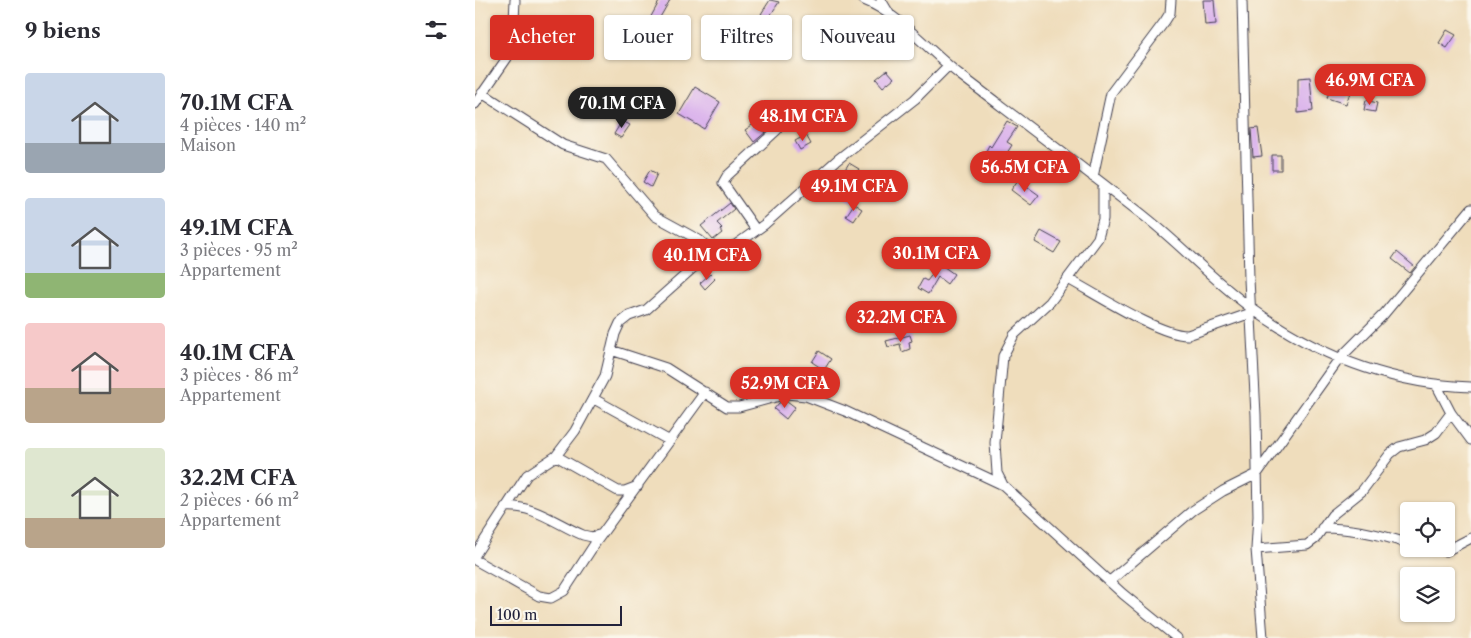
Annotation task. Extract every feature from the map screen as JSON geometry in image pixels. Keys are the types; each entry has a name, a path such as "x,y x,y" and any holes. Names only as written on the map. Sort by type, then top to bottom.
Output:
{"street":[{"path":"475,104 507,58 513,42 515,0"},
{"path":"864,0 889,15"},
{"path":"1093,177 1111,93 1165,21 1170,13 1171,0"},
{"path":"1242,0 1250,310 1257,474 1256,548 1263,638"},
{"path":"886,1 891,15"},
{"path":"914,36 948,66 1150,221 1250,310 1292,335 1339,359 1437,386 1471,387"},
{"path":"475,555 505,506 527,475 556,456 575,430 594,399 610,363 611,350 620,323 629,316 646,310 693,268 757,230 837,160 915,99 948,66"},
{"path":"482,93 563,145 606,159 655,216 699,240 717,255"},
{"path":"757,230 723,183 727,176 777,130"},
{"path":"1003,485 997,473 995,443 1003,356 1013,335 1050,302 1099,238 1103,219 1103,185"},
{"path":"1110,581 1193,511 1223,491 1257,474 1339,359 1384,314 1471,209"},
{"path":"1068,279 1179,336 1188,335 1250,310"},
{"path":"611,350 666,368 727,407 739,407 787,394 806,396 845,411 1003,485 1177,638"},
{"path":"1437,386 1451,413 1471,440"},
{"path":"475,560 539,596 551,598 564,591 602,534 639,486 705,392"},
{"path":"594,399 670,441"},
{"path":"1256,548 1307,545 1315,539 1332,515 1361,491 1390,454 1399,447 1425,440 1436,433 1451,413"},
{"path":"556,456 617,491 625,491 639,486"},
{"path":"505,506 517,505 528,508 583,536 591,537 602,534"},
{"path":"1322,528 1344,528 1387,536 1400,541"},
{"path":"1455,546 1471,538"}],"building":[{"path":"660,0 670,0 661,15 652,15"},
{"path":"770,0 779,2 771,15 761,14"},
{"path":"1203,0 1214,0 1216,24 1205,25"},
{"path":"1447,30 1456,35 1447,48 1439,43"},
{"path":"887,70 894,78 883,87 876,79"},
{"path":"1414,75 1422,83 1414,91 1406,83"},
{"path":"1310,77 1313,111 1298,113 1298,78"},
{"path":"1333,80 1352,87 1346,104 1327,98"},
{"path":"695,87 720,102 704,129 679,114"},
{"path":"600,97 613,108 605,120 591,111"},
{"path":"1366,100 1377,103 1375,112 1364,110"},
{"path":"832,102 834,109 818,115 816,109"},
{"path":"622,121 630,125 621,138 614,134"},
{"path":"758,121 766,132 754,142 745,130"},
{"path":"1007,121 1017,127 1007,142 1012,145 1002,161 986,151 989,145 991,147"},
{"path":"1258,128 1262,156 1253,157 1251,129"},
{"path":"806,135 811,144 800,150 795,141"},
{"path":"1272,155 1281,155 1281,170 1272,170"},
{"path":"849,163 859,169 851,182 862,188 854,202 842,195 845,190 836,184"},
{"path":"650,170 657,174 651,187 643,182"},
{"path":"1018,180 1039,195 1031,205 1011,190"},
{"path":"730,203 734,209 717,223 722,228 720,230 722,233 713,240 701,226"},
{"path":"854,204 862,209 854,221 846,216"},
{"path":"1041,231 1061,242 1054,253 1035,242"},
{"path":"1397,252 1415,267 1410,273 1392,259"},
{"path":"940,264 954,274 947,284 938,277 928,294 918,288 923,279 927,281"},
{"path":"710,274 715,279 705,289 700,283"},
{"path":"910,335 912,341 909,342 910,349 902,352 900,344 888,347 886,341"},
{"path":"819,351 831,359 824,370 812,362"},
{"path":"787,401 795,407 786,419 774,409 779,403"}]}
